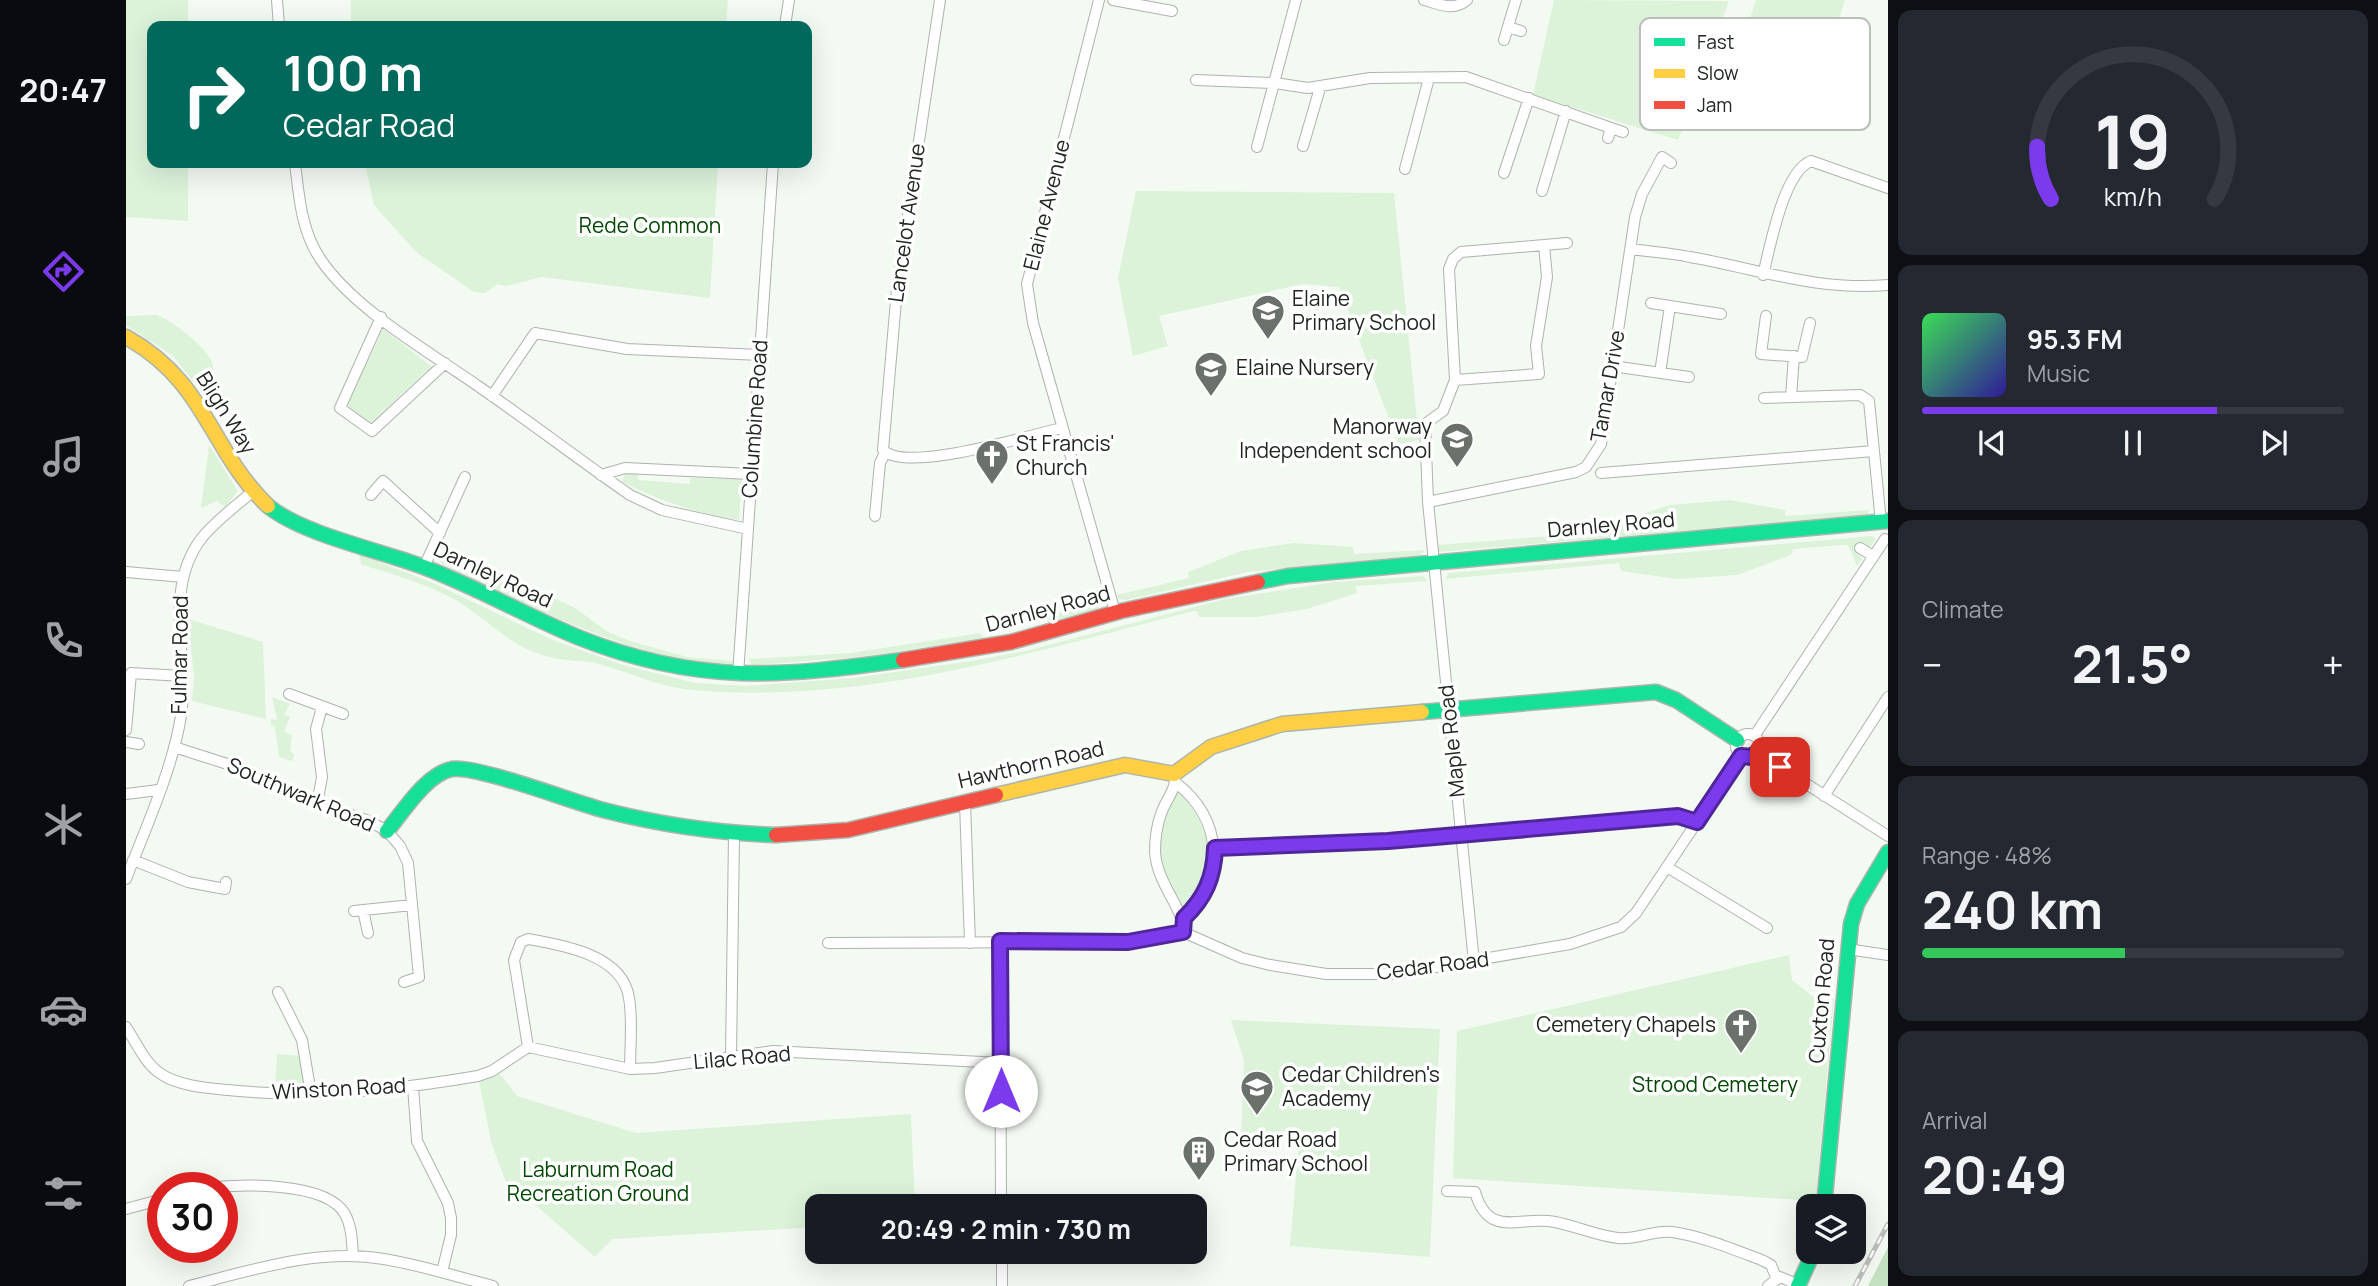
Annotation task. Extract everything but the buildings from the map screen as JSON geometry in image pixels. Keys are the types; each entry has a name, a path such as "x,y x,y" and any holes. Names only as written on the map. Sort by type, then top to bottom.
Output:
{"street":[{"path":"277,0 279,21"},
{"path":"786,21 789,0"},
{"name":"Lancelot Avenue","path":"875,516 880,461 884,450 897,289 940,0"},
{"name":"Elaine Avenue","path":"1099,0 1027,284 1033,323 1115,612"},
{"path":"1113,0 1172,12"},
{"path":"1257,147 1296,0"},
{"path":"1424,0 1447,8 1460,6 1467,0"},
{"path":"1504,40 1516,0"},
{"path":"1508,27 1521,31"},
{"path":"1196,79 1320,88 1352,80 1466,77 1566,111 1609,133 1623,132"},
{"path":"1405,169 1429,78"},
{"path":"1303,146 1320,88"},
{"path":"1504,173 1529,98"},
{"path":"1542,191 1566,111"},
{"name":"Tamar Drive","path":"1428,502 1557,477 1586,467 1601,444 1642,194 1662,157 1671,163"},
{"path":"1763,275 1784,197 1804,163 1811,161 1888,188"},
{"path":"296,168 301,209 309,237 321,260 342,284 381,317 630,495 662,510 748,529"},
{"name":"Columbine Road","path":"738,675 773,168"},
{"path":"1544,245 1548,277 1536,346 1539,374 1455,380 1449,269 1452,259 1461,252 1567,243"},
{"path":"1631,249 1691,257 1763,275 1813,283 1888,285"},
{"path":"1651,303 1721,314"},
{"path":"1660,373 1670,306"},
{"path":"1766,316 1760,354 1802,357 1810,323"},
{"path":"381,317 340,408 372,430 445,363"},
{"path":"492,396 535,333 627,349 760,355"},
{"name":"Bligh Way","path":"126,337 161,360 181,379 252,492"},
{"path":"1791,397 1794,356"},
{"path":"1612,366 1689,377"},
{"name":"Maple Road","path":"1455,380 1443,411 1425,424 1428,502 1474,962"},
{"path":"1764,398 1860,395 1870,401 1874,451 1885,521"},
{"path":"884,450 936,457 1062,428"},
{"path":"1601,473 1874,451"},
{"path":"601,475 625,468 751,474"},
{"path":"424,567 465,477"},
{"path":"371,495 383,481 440,533"},
{"name":"Darnley Road","path":"252,492 271,510 291,520 424,567 581,638 649,661 687,670 738,675 816,672 964,652 1011,642 1115,612 1289,576 1885,521"},
{"name":"Fulmar Road","path":"126,878 174,747 184,676 179,608 183,577 201,539 252,492"},
{"path":"1755,735 1885,539"},
{"path":"1860,548 1873,556"},
{"path":"126,572 183,577"},
{"path":"126,730 131,673 184,676"},
{"path":"828,943 1128,942 1183,932 1184,918 1164,888 1156,852 1160,816 1175,778 1211,747 1255,729 1656,692 1676,700 1737,740"},
{"path":"289,694 343,713"},
{"path":"1824,796 1888,697"},
{"path":"317,804 322,777 316,729 322,707"},
{"path":"1743,734 1755,735 1759,741 1758,752 1752,757 1741,756 1737,750 1737,740 1743,734"},
{"path":"126,742 139,744"},
{"name":"Southwark Road","path":"174,747 240,768 317,804 349,812 387,831 400,846 408,863 419,978 404,982"},
{"path":"1758,752 1888,836"},
{"name":"Cedar Road","path":"1183,932 1242,958 1326,974 1395,974 1570,944 1621,927 1636,913 1741,756"},
{"name":"Hawthorn Road","path":"387,831 433,778 452,769 687,830 734,835 808,836 965,803 1112,767 1125,765 1175,778"},
{"path":"1175,778 1203,811 1215,848 1208,887 1196,907 1184,918"},
{"path":"126,794 158,790"},
{"path":"965,803 970,943"},
{"path":"1215,848 1388,841 1678,816 1697,822"},
{"path":"731,1056 734,835"},
{"name":"Cuxton Road","path":"1825,1194 1847,949 1857,904 1888,852"},
{"path":"133,860 206,886 225,889 226,882"},
{"path":"1667,867 1767,928"},
{"path":"368,933 359,911 412,905"},
{"path":"528,1047 514,960 521,942 528,939 584,953 611,966 619,975 629,997 630,1069"},
{"path":"1000,941 1001,1194"},
{"path":"1847,949 1888,955"},
{"path":"278,992 302,1040 311,1094"},
{"name":"Winston Road","path":"126,1027 150,1063 170,1078 235,1091 311,1094 413,1086 485,1073 528,1047"},
{"name":"Lilac Road","path":"528,1047 630,1069 655,1068 773,1051 1001,1063"},
{"path":"413,1086 417,1141 448,1203 451,1218 451,1235 442,1272"},
{"path":"238,1188 283,1188 327,1198 344,1212 352,1234 354,1256"},
{"path":"1447,1191 1475,1192 1480,1208 1488,1216 1511,1224 1552,1221 1619,1238 1657,1231 1687,1235 1764,1261 1771,1265 1776,1277 1799,1286 1808,1264"},
{"path":"126,1209 147,1203"},
{"path":"189,1286 286,1261 354,1256 383,1259 442,1272 475,1284 493,1286"},
{"path":"1002,1264 1002,1286"},
{"path":"1768,1286 1776,1277"}],"green space":[{"path":"126,0 188,0 188,21 147,21 147,168 188,168 188,221 126,217"},
{"path":"351,0 728,0 726,21 351,21"},
{"path":"1554,0 1729,1 1723,18 1640,18 1640,128 1533,95"},
{"path":"1756,0 1845,0 1839,18 1750,18"},
{"path":"1646,130 1682,130 1678,140"},
{"name":"Rede Common","path":"366,168 718,168 710,298 542,277 506,286 498,284 485,293 474,292 416,252 374,205"},
{"path":"1136,191 1394,193 1419,440 1399,445 1339,287 1303,284 1159,316 1168,346 1133,356 1118,278"},
{"path":"157,315 188,335 209,356 214,373 214,408 173,356 126,325 126,316"},
{"path":"383,329 431,366 431,370 426,371 370,425 346,406 380,336 377,334"},
{"path":"209,445 238,491 225,507 217,501 201,508"},
{"path":"638,473 638,480 690,484 690,478 742,479 739,520 679,506 622,482 625,474"},
{"path":"1730,500 1785,510 1785,516 1869,510 1868,516 1438,552 1437,545 1616,531 1616,523 1670,505"},
{"path":"1872,536 1876,539 1870,548 1860,546 1856,551 1862,559 1857,566 1848,545 1842,545 1793,549 1791,555 1737,575 1677,579 1621,571 1619,563 1445,579 1449,573"},
{"path":"1294,543 1353,547 1354,554 1425,550 1421,555 1248,572 1126,600 1118,599 1117,595 1189,578 1188,572 1241,551"},
{"path":"359,554 433,583 553,640 623,665 695,683 746,686 854,678 978,660 1029,650 1225,599 1334,582 1423,576 1428,581 1356,586 1357,593 1307,609 1256,617 1199,617 1197,611 1193,611 1008,658 883,683 757,693 680,688 591,662 559,659 529,650 456,600 416,582 361,564"},
{"path":"437,556 480,577 533,588 575,608 608,632 630,641 687,657 733,661 732,664 719,666 683,660 611,639 542,612 442,564"},
{"path":"1101,602 1098,609 1048,622 1046,616"},
{"path":"188,619 263,642 266,719 192,701 194,678"},
{"path":"981,633 983,638 868,656 760,665 753,665 748,659 851,653"},
{"path":"272,697 290,704 284,715 290,717 284,732 292,735 290,752 295,754 292,761 279,757 275,727 271,725 271,719 277,720"},
{"path":"1176,789 1200,819 1209,849 1203,880 1184,913 1167,881 1160,852 1163,822"},
{"name":"Strood Cemetery","path":"1789,955 1792,980 1815,998 1834,999 1817,1194 1796,1194 1796,1200 1453,1178 1457,1031"},
{"path":"1231,1020 1440,1029 1430,1257 1290,1246 1299,1141 1241,1135 1244,1060"},
{"path":"277,1054 300,1056 304,1080 299,1089 275,1088"},
{"name":"Laburnum Road Recreation Ground","path":"500,1074 517,1096 636,1133 911,1114 914,1194 805,1194 805,1228 612,1239 595,1257 524,1195 512,1198 492,1145 479,1082"},
{"path":"1888,1247 1888,1286 1868,1286"}],"railway":[{"path":"1855,1286 1888,1224"}],"traffic: fast":[{"path":"268,506 300,525 441,574 580,638 663,664 740,673 778,673 903,660"},
{"path":"1258,582 1288,576 1888,521"},
{"path":"1422,712 1656,692 1676,700 1737,740"},
{"path":"387,831 433,778 452,769 465,769 607,811 648,820 690,828 776,835"},
{"path":"1825,1194 1851,924 1857,904 1888,852"},
{"path":"1798,1286 1808,1264"}],"traffic: slow":[{"path":"126,337 153,355 191,395 232,462 268,506"},
{"path":"996,795 1125,765 1174,774 1211,747 1282,724 1422,712"}],"traffic: jam":[{"path":"903,660 1011,642 1121,611 1258,582"},
{"path":"776,835 848,830 996,795"}],"place":[{"name":"Elaine Primary School","path":"1268,341"},
{"name":"Elaine Nursery","path":"1211,398"},
{"name":"Manorway Independent school","path":"1457,469"},
{"name":"St Francis' Church","path":"992,486"},
{"name":"Cemetery Chapels","path":"1741,1055"},
{"name":"Cedar Children's Academy","path":"1257,1117"},
{"name":"Cedar Road Primary School","path":"1199,1182"}],"route":[{"path":"1001,1091 1000,941 1128,942 1183,932 1184,918 1196,907 1211,879 1215,848 1388,841 1678,816 1697,822 1741,756 1752,757 1758,752 1780,767"}]}
